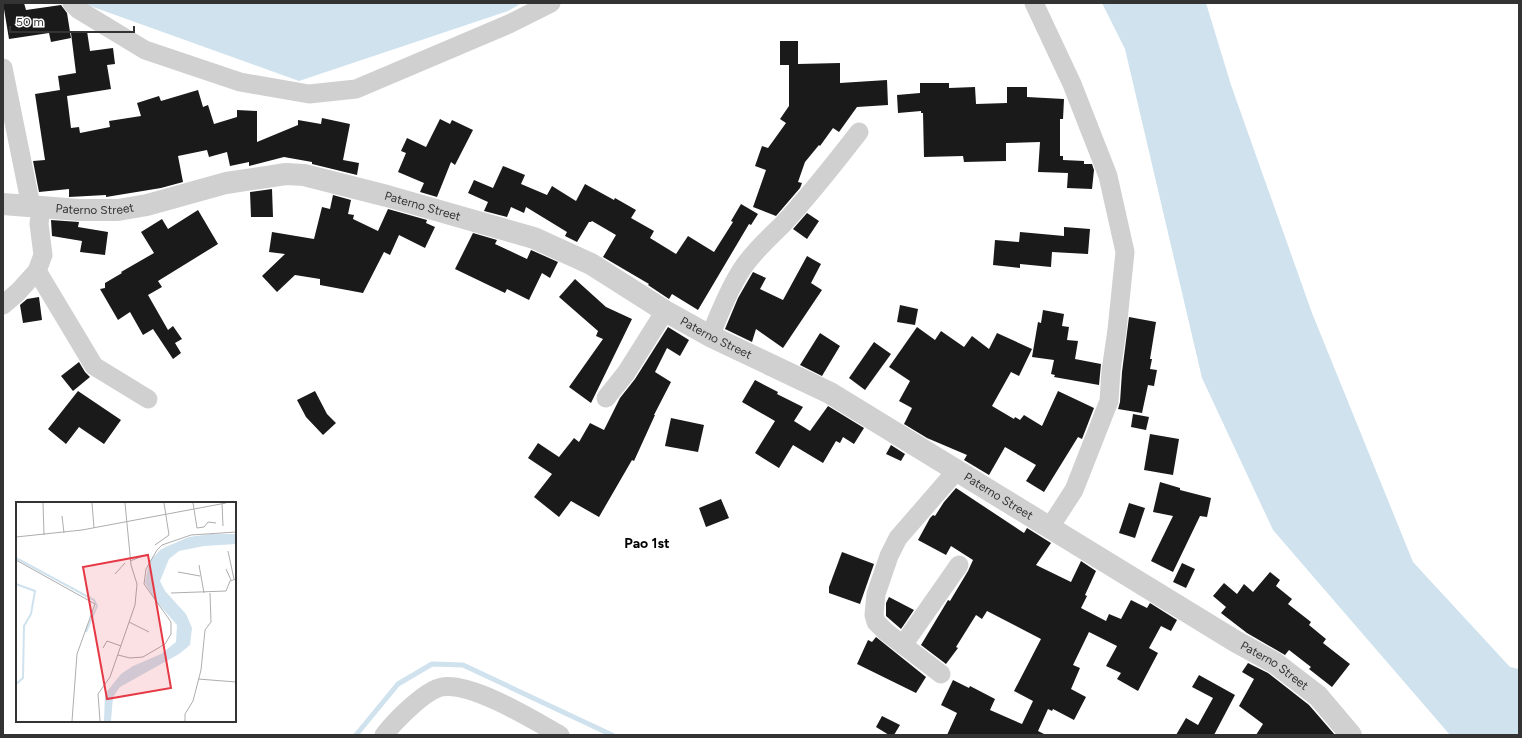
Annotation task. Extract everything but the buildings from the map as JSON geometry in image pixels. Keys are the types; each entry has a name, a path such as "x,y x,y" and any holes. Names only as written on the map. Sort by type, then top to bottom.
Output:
{"street":[{"path":"72,3 79,10 145,50 240,82 309,94 356,89 509,24 551,3"},
{"path":"1034,3 1072,84 1108,176 1125,252 1111,371 1109,401 1074,490 1050,527"},
{"path":"3,68 36,206 43,255 36,271 18,292 3,305"},
{"path":"710,336 733,284 742,268 805,198 859,132"},
{"name":"Paterno Street","path":"3,204 79,210 118,210 147,205 226,183 286,174 304,175 386,196 534,238 591,264 665,311 710,336 830,393 957,470 1235,641 1274,663 1318,696 1351,735"},
{"path":"36,271 94,366 148,399"},
{"path":"606,398 626,373 665,311"},
{"path":"941,674 886,632 876,622 874,615 876,594 888,556 898,538 957,470"},
{"path":"904,645 960,565"},
{"path":"384,735 408,710 431,691 443,687 461,688 476,692 500,702 560,735"}],"water":[{"path":"82,3 522,3 508,11 299,81"},
{"path":"1102,3 1206,3 1231,85 1312,313 1413,562 1510,667 1519,669 1519,735 1450,735 1273,530 1202,378 1125,49"}],"waterway":[{"path":"356,735 398,684 432,664 463,665 612,735"}],"district":[{"name":"Pao 1st","path":"647,543"}]}
